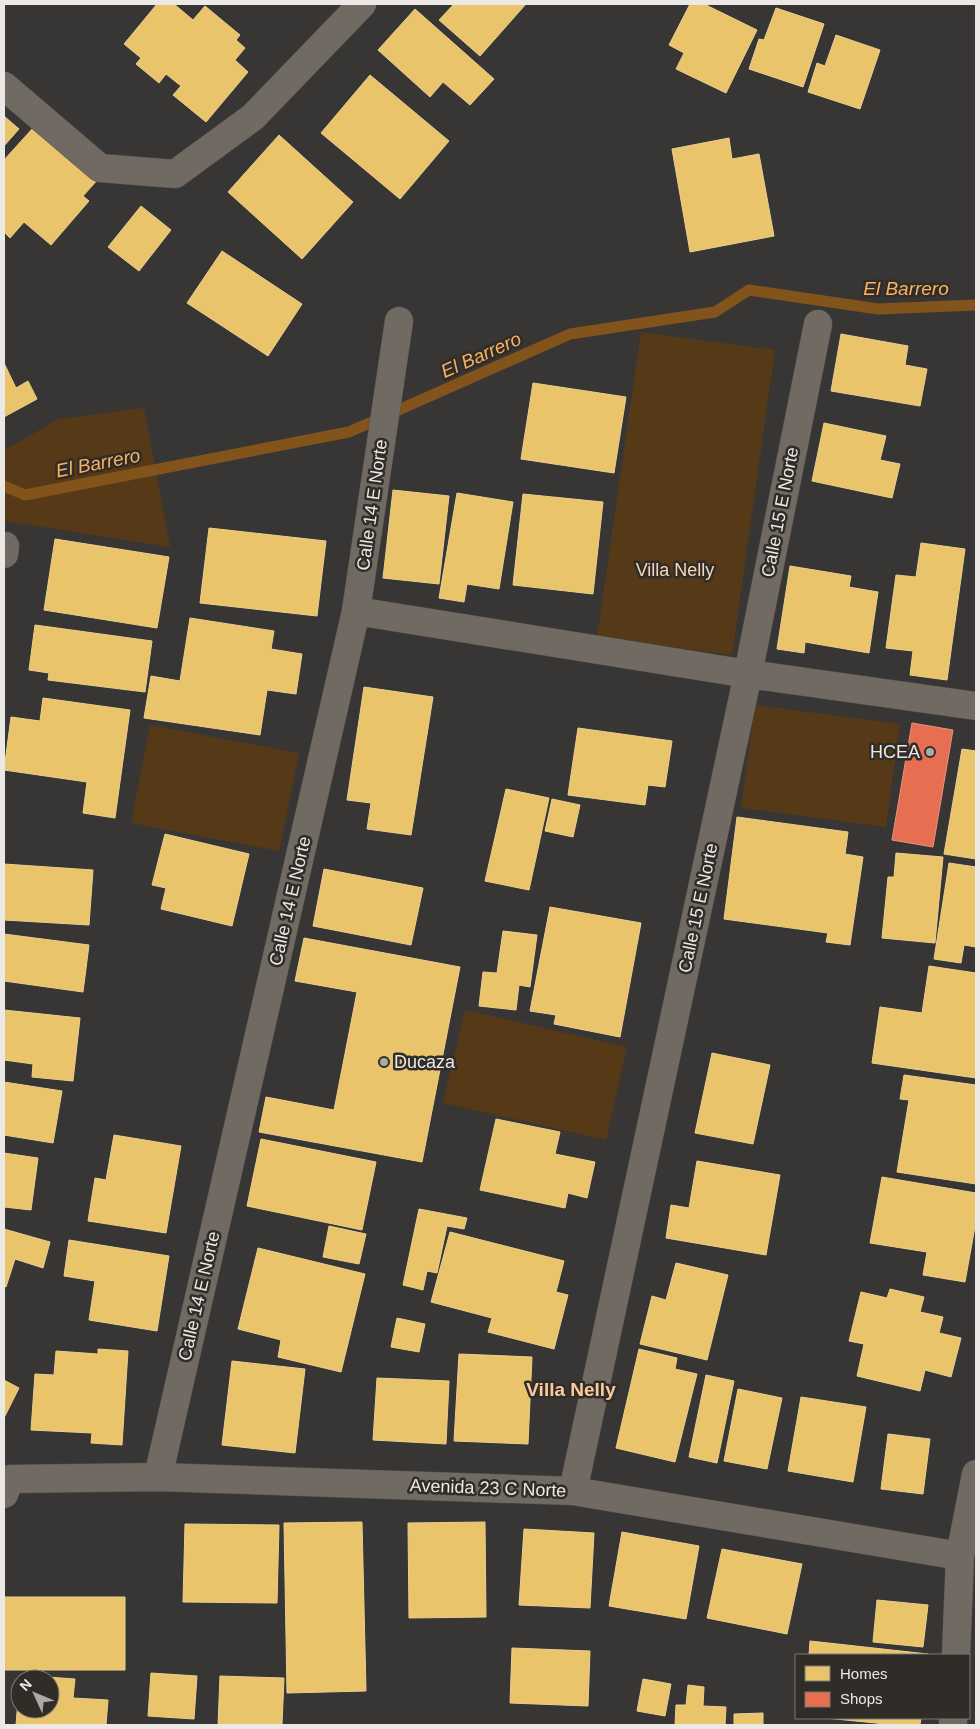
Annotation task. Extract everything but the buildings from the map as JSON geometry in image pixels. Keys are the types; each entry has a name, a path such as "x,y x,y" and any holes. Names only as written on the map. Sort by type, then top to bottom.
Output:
{"street":[{"path":"4,86 100,168 175,174 253,117 362,4"},
{"name":"Calle 14 E Norte","path":"158,1477 356,611 399,321"},
{"name":"Calle 15 E Norte","path":"573,1491 748,674 818,324"},
{"path":"356,611 748,674 976,706"},
{"path":"956,1654 960,1556 976,1474"},
{"name":"Avenida 23 C Norte","path":"7,1486 158,1477 573,1491 960,1556"}],"green space":[{"name":"Villa Nelly","path":"641,332 775,350 732,655 597,637"},
{"path":"144,408 170,547 4,521 4,450 59,419"},
{"path":"755,705 900,724 886,827 741,808"},
{"path":"150,725 299,753 279,851 131,823"},
{"path":"465,1010 627,1047 606,1140 443,1103"}],"waterway":[{"name":"El Barrero","path":"4,486 25,495 349,432 570,334 715,312 749,290 878,309 976,305"}],"place":[{"name":"HCEA","path":"930,752"},
{"name":"Ducaza","path":"384,1062"}],"district":[{"name":"Villa Nelly","path":"571,1389"}]}
